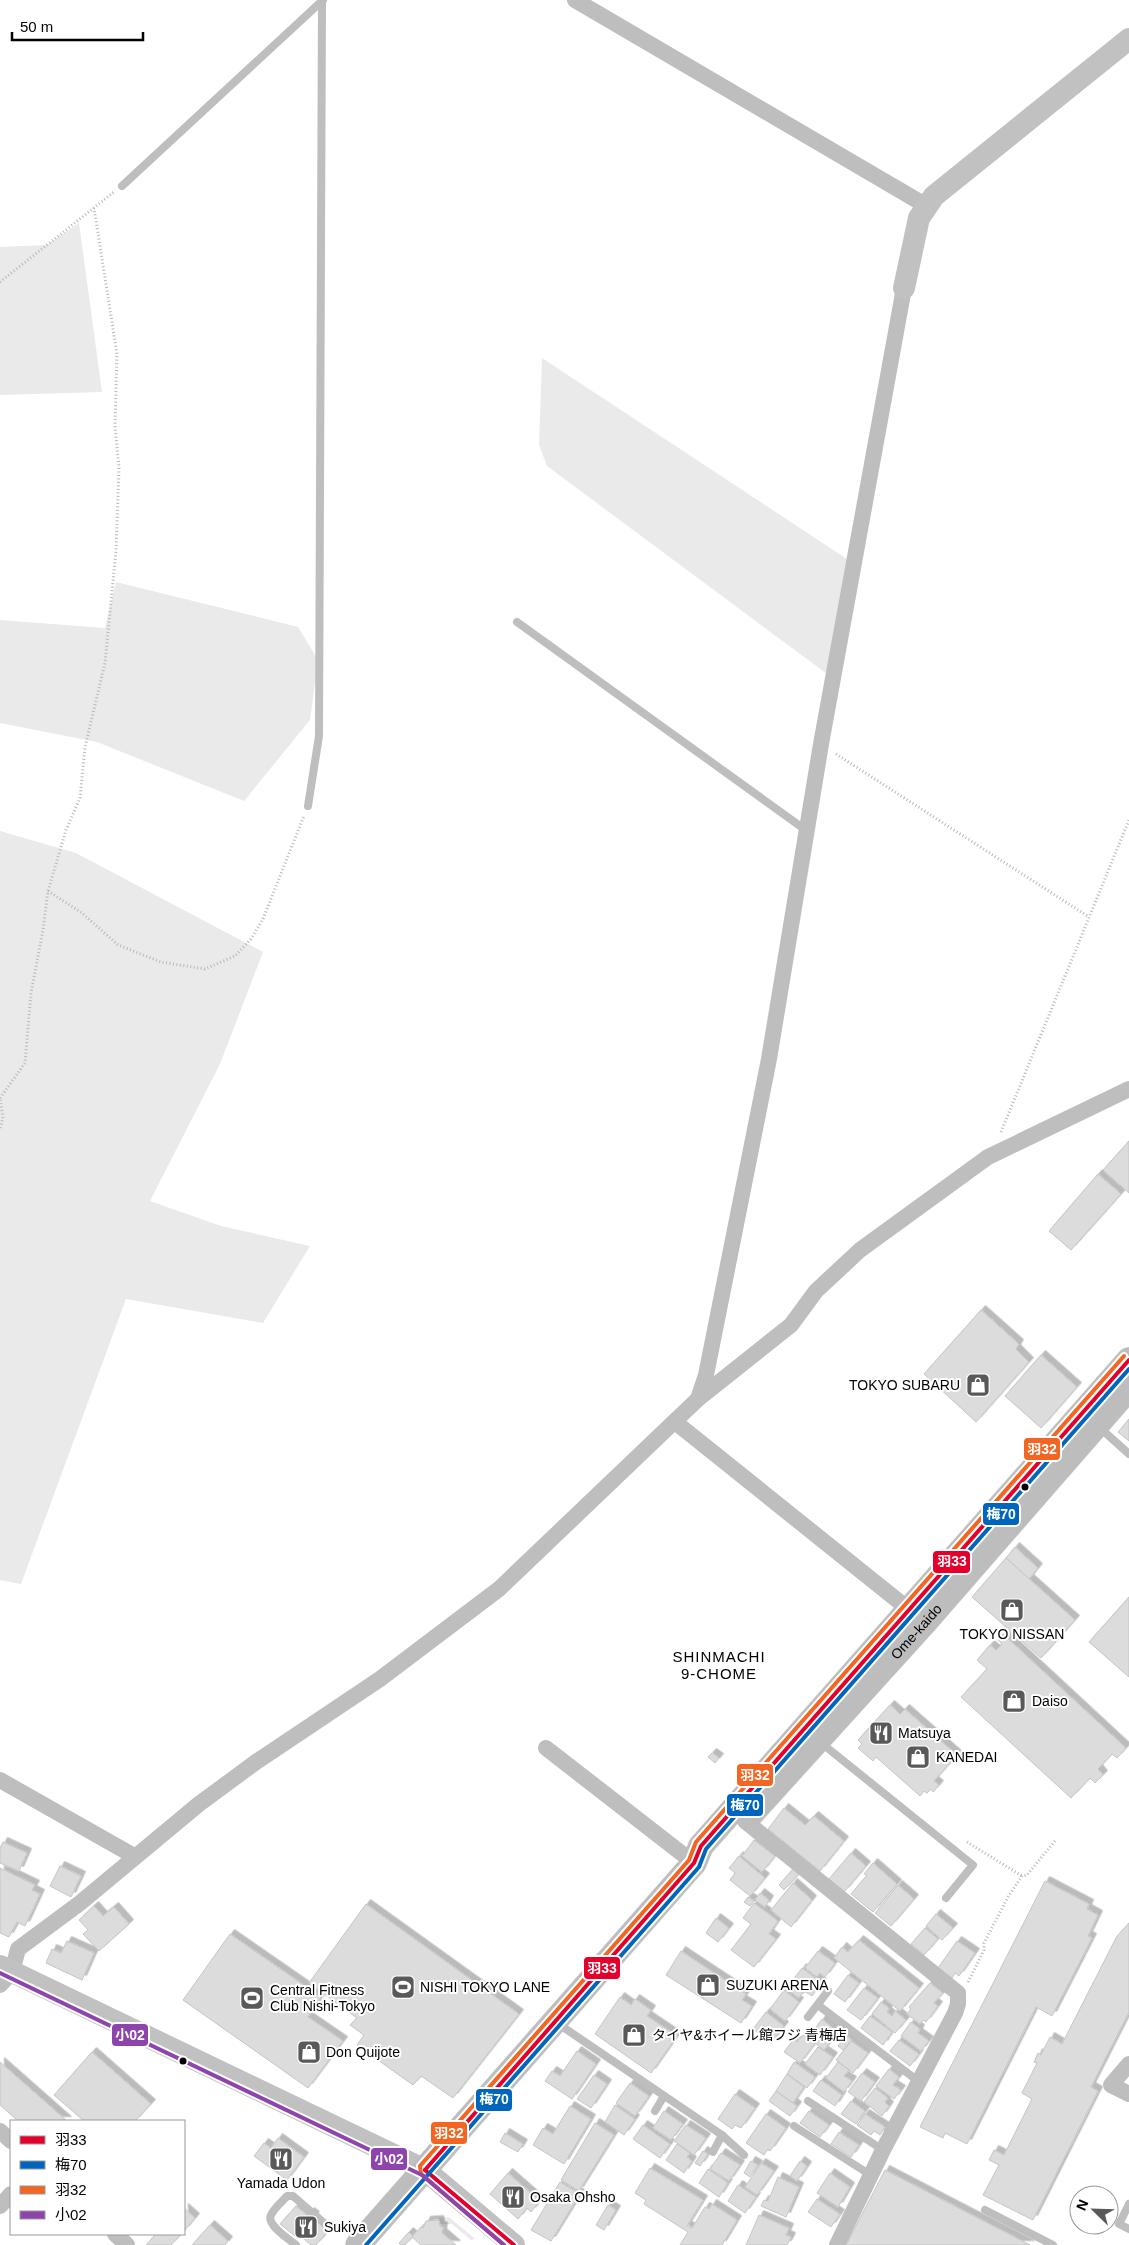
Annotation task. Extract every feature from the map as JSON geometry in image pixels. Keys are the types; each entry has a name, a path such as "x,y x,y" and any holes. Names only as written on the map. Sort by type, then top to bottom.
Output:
{"main road":[{"name":"Ome-kaido","path":"694,1863 713,1858 818,1741 917,1616 1129,1360"},
{"name":"Ome-kaido","path":"358,2245 694,1863 701,1846 1096,1426 1129,1388"}],"street":[{"path":"575,0 925,205"},
{"path":"698,1399 706,1376 769,1058 821,744 916,226 925,205 934,196 1129,39"},
{"path":"514,2245 425,2170 4,1974 18,1949 80,1903 134,1856 235,1777 380,1679 499,1589 698,1399 791,1325 816,1291 860,1250 974,1166 1009,1146 1129,1089"},
{"path":"674,1422 917,1616"},
{"path":"546,1748 694,1863"},
{"path":"0,1780 134,1856"},
{"path":"746,1821 958,1993 958,2004 955,2013 918,2081 837,2245"},
{"path":"1128,2068 1111,2085 1129,2094"},
{"path":"0,2131 10,2140"},
{"path":"0,2206 10,2195"},
{"path":"116,2235 128,2245"}],"lane":[{"path":"122,186 323,1"},
{"path":"308,806 319,736 323,1"},
{"path":"517,622 807,831"},
{"path":"1096,1426 1129,1454"},
{"path":"818,1741 973,1865 946,1898"},
{"path":"808,2017 828,1991"},
{"path":"818,2005 918,2081"},
{"path":"555,2022 722,2135 744,2155"},
{"path":"655,2111 664,2096"},
{"path":"808,2101 883,2150"},
{"path":"794,2126 872,2176"},
{"path":"712,2152 722,2135"},
{"path":"296,2245 272,2225 270,2220 271,2215 287,2196 293,2196 324,2223 331,2224"},
{"path":"1129,2204 1119,2224 1129,2229"},
{"path":"985,2210 1053,2245"}],"path":[{"path":"0,282 122,186"},
{"path":"0,1128 3,1118 0,1098 25,1063 31,992 43,930 48,891 66,830 80,798 85,747 105,663 116,551 118,468 115,426 117,354 94,208"},
{"path":"821,744 1090,917"},
{"path":"48,891 82,913 118,944 161,962 205,969 235,956 252,939 263,919 287,863 308,806"},
{"path":"1009,1146 999,1137 1129,820"},
{"path":"960,1838 1022,1876"},
{"path":"958,1993 964,1991 984,1950 984,1943 1008,1897 1022,1876 1027,1875 1055,1841"}],"shaded area":[{"path":"79,223 102,392 0,395 0,247 47,245"},
{"path":"542,358 853,563 831,677 547,466 539,445"},
{"path":"116,582 298,627 318,660 310,720 244,801 97,742 0,723 0,620 105,628"},
{"path":"0,831 76,853 263,952 220,1064 150,1201 221,1226 310,1246 263,1323 126,1299 21,1584 0,1580"},
{"path":"449,2217 474,2238 472,2241 452,2224 440,2224 439,2218"}],"building":[{"path":"1129,1141 1129,1193 1103,1170"},
{"path":"1098,1174 1121,1194 1071,1250 1049,1231"},
{"path":"981,1310 1019,1344 1016,1349 1029,1362 976,1422 924,1374"},
{"path":"1041,1355 1077,1387 1041,1428 1005,1396"},
{"path":"1129,1419 1129,1441 1118,1432"},
{"path":"1015,1547 1038,1568 1029,1579 1006,1558"},
{"path":"1006,1558 1075,1620 1041,1658 972,1597"},
{"path":"1129,1597 1129,1677 1089,1642"},
{"path":"1003,1634 1126,1748 1117,1758 1112,1754 1098,1769 1103,1775 1095,1783 1090,1778 1071,1798 961,1697 987,1669 977,1660 990,1645 996,1650 1002,1644 998,1640"},
{"path":"890,1705 900,1714 905,1709 957,1755 934,1781 939,1785 933,1792 931,1789 927,1793 924,1791 920,1796 876,1757 873,1761 858,1748 862,1744 858,1740"},
{"path":"712,1753 719,1758 715,1763 708,1757"},
{"path":"784,1808 805,1825 814,1816 844,1841 820,1871 768,1829"},
{"path":"754,1840 775,1856 762,1872 742,1856"},
{"path":"3,1842 27,1853 19,1871 0,1863 0,1848"},
{"path":"851,1853 866,1866 844,1892 829,1879"},
{"path":"739,1856 765,1878 750,1896 730,1880 735,1873 729,1868"},
{"path":"873,1863 897,1884 873,1912 851,1894 867,1875 864,1874"},
{"path":"60,1866 81,1876 71,1897 50,1886"},
{"path":"0,1868 35,1885 32,1890 40,1894 25,1926 17,1922 9,1937 0,1933"},
{"path":"793,1869 799,1874 784,1890 779,1885"},
{"path":"1045,1881 1089,1904 1087,1909 1098,1915 1088,1936 1092,1938 1052,2016 1036,2007 967,2144 945,2133 943,2138 920,2127"},
{"path":"793,1883 812,1900 791,1927 771,1910"},
{"path":"898,1885 914,1899 891,1926 875,1913"},
{"path":"760,1893 769,1900 765,1907 755,1900"},
{"path":"748,1897 754,1901 750,1906 744,1902"},
{"path":"754,1903 778,1921 769,1934 776,1939 754,1967 731,1950 751,1924 743,1918"},
{"path":"366,1904 519,2014 453,2098 421,2076 413,2085 357,2045 364,2035 350,2025 357,2018 309,1983"},
{"path":"94,1906 103,1916 114,1907 129,1924 99,1951 83,1934 88,1930 79,1920"},
{"path":"936,1914 953,1928 942,1940 926,1926"},
{"path":"716,1918 729,1928 718,1942 706,1933"},
{"path":"1129,1923 1129,2012 1091,2087 1098,2091 1033,2220 983,2195 999,2165 989,2160 994,2150 1004,2155 1032,2099 1022,2093 1037,2063 1034,2062 1038,2053 1041,2055 1050,2037 1062,2044 1117,1936"},
{"path":"925,1928 938,1939 924,1955 911,1944"},
{"path":"230,1934 321,1997 308,2017 343,2041 308,2088 183,2000"},
{"path":"859,1940 919,1988 900,2011 834,1958 842,1947 848,1952"},
{"path":"67,1941 94,1953 82,1980 46,1963 52,1949 61,1953"},
{"path":"957,1941 975,1953 959,1976 955,1973 952,1978 938,1968"},
{"path":"681,1951 746,1994 742,2000 752,2006 741,2023 666,1975"},
{"path":"818,1951 835,1963 825,1977 820,1973 817,1977 805,1968"},
{"path":"802,1968 822,1983 812,1996 804,1991 799,1998 786,1989"},
{"path":"848,1975 859,1983 845,2002 834,1994"},
{"path":"930,1983 943,1993 934,2003 938,2006 926,2022 923,2020 920,2024 907,2014 911,2009 909,2007"},
{"path":"864,1988 878,1998 861,2020 847,2010"},
{"path":"784,1990 799,2002 785,2021 770,2009"},
{"path":"620,1997 631,2005 635,1999 651,2010 647,2016 677,2036 651,2073 595,2034"},
{"path":"881,2002 889,2008 887,2012 892,2016 895,2011 906,2020 895,2033 872,2014"},
{"path":"766,2012 784,2026 771,2043 753,2029"},
{"path":"870,2016 892,2032 883,2045 861,2028"},
{"path":"822,2019 834,2029 830,2034 834,2037 824,2050 808,2038"},
{"path":"911,2022 920,2029 918,2033 929,2041 921,2051 901,2036"},
{"path":"803,2035 815,2043 800,2063 784,2052 794,2039 797,2042"},
{"path":"846,2035 852,2040 843,2050 838,2046"},
{"path":"899,2040 919,2054 910,2066 890,2051"},
{"path":"851,2041 868,2053 853,2073 836,2060"},
{"path":"818,2047 833,2057 820,2075 805,2064"},
{"path":"577,2051 596,2064 572,2099 545,2081 552,2071 560,2076"},
{"path":"92,2052 151,2104 136,2120 83,2120 54,2095"},
{"path":"0,2062 66,2120 17,2120 0,2105"},
{"path":"794,2062 815,2077 807,2088 787,2074"},
{"path":"838,2062 849,2070 844,2076 852,2081 844,2092 826,2078"},
{"path":"889,2069 899,2077 893,2085 901,2090 894,2099 876,2086"},
{"path":"862,2073 875,2082 861,2101 848,2092"},
{"path":"787,2074 804,2087 793,2103 776,2091"},
{"path":"594,2075 607,2084 591,2108 577,2099"},
{"path":"821,2080 842,2095 835,2106 813,2091"},
{"path":"630,2083 649,2096 635,2116 616,2103"},
{"path":"875,2088 888,2098 885,2102 889,2106 882,2116 864,2102"},
{"path":"776,2091 797,2106 790,2116 769,2101"},
{"path":"735,2094 755,2108 741,2128 735,2125 732,2129 718,2119"},
{"path":"851,2101 865,2111 856,2124 841,2114"},
{"path":"615,2105 635,2119 624,2135 605,2122"},
{"path":"570,2106 591,2119 564,2164 533,2145 543,2128 553,2134"},
{"path":"664,2111 683,2124 671,2140 653,2128"},
{"path":"809,2111 829,2125 820,2137 800,2123"},
{"path":"766,2114 786,2128 770,2151 768,2149 764,2155 746,2143"},
{"path":"865,2114 885,2127 880,2135 874,2131 871,2135 857,2125"},
{"path":"595,2123 614,2135 579,2191 561,2180"},
{"path":"643,2125 670,2144 660,2158 633,2139"},
{"path":"686,2125 706,2138 694,2155 674,2141"},
{"path":"839,2132 859,2145 851,2157 831,2144"},
{"path":"505,2133 523,2144 518,2152 500,2142"},
{"path":"278,2138 304,2157 287,2180 254,2156 264,2143 271,2148"},
{"path":"677,2144 690,2153 687,2157 692,2161 684,2173 666,2160"},
{"path":"703,2151 708,2154 700,2166 695,2163"},
{"path":"721,2153 740,2165 729,2181 710,2169"},
{"path":"751,2161 758,2165 750,2177 744,2173"},
{"path":"800,2161 807,2166 797,2181 790,2176"},
{"path":"761,2163 774,2171 757,2195 745,2187"},
{"path":"650,2168 703,2200 687,2226 692,2228 705,2207 709,2209 712,2204 737,2220 722,2245 680,2245 688,2232 644,2204 646,2200 635,2193"},
{"path":"708,2169 728,2183 719,2197 699,2183"},
{"path":"885,2170 1030,2245 846,2245"},
{"path":"508,2173 540,2201 531,2212 527,2208 518,2219 490,2194"},
{"path":"830,2173 850,2187 838,2207 817,2193"},
{"path":"778,2177 799,2187 786,2217 761,2206 764,2200 768,2201"},
{"path":"560,2182 580,2194 551,2241 531,2230"},
{"path":"738,2185 756,2197 745,2213 728,2201"},
{"path":"817,2199 840,2214 831,2227 808,2212"},
{"path":"608,2205 616,2210 604,2230 596,2225"},
{"path":"296,2206 307,2215 310,2212 315,2216 313,2218 328,2231 316,2245 311,2245 299,2231 295,2236 280,2224"},
{"path":"185,2209 195,2218 185,2230"},
{"path":"759,2215 789,2228 786,2235 791,2237 787,2245 746,2245"},
{"path":"439,2220 440,2226 443,2227 442,2233 456,2245 421,2245 412,2237 421,2227 423,2228 426,2221"},
{"path":"210,2225 228,2241 225,2245 192,2245"},
{"path":"409,2232 413,2236 405,2245 401,2245 399,2243"},
{"path":"155,2235 180,2235 171,2245 146,2245"}],"transit line":[{"name":"羽32","path":"504,2245 421,2174 420,2166 689,1860 696,1842 1124,1356"},
{"name":"羽33","path":"425,2170 694,1863 701,1846 1129,1360"},
{"name":"梅70","path":"366,2245 699,1867 706,1849 1129,1369"},
{"name":"小02","path":"0,1973 422,2175 504,2245"},
{"name":"羽33","path":"425,2170 514,2245"}],"place":[{"name":"TOKYO SUBARU","path":"978,1385"},
{"name":"TOKYO NISSAN","path":"1012,1610"},
{"name":"Daiso","path":"1014,1701"},
{"name":"Matsuya","path":"881,1733"},
{"name":"KANEDAI","path":"918,1757"},
{"name":"SUZUKI ARENA","path":"708,1985"},
{"name":"NISHI TOKYO LANE","path":"403,1987"},
{"name":"Central Fitness Club Nishi-Tokyo","path":"252,1998"},
{"name":"タイヤ&ホイール館フジ 青梅店","path":"634,2035"},
{"name":"Don Quijote","path":"309,2052"},
{"name":"Yamada Udon","path":"281,2159"},
{"name":"Osaka Ohsho","path":"513,2197"},
{"name":"Sukiya","path":"306,2227"}],"district":[{"name":"SHINMACHI 9-CHOME","path":"719,1664"}]}
